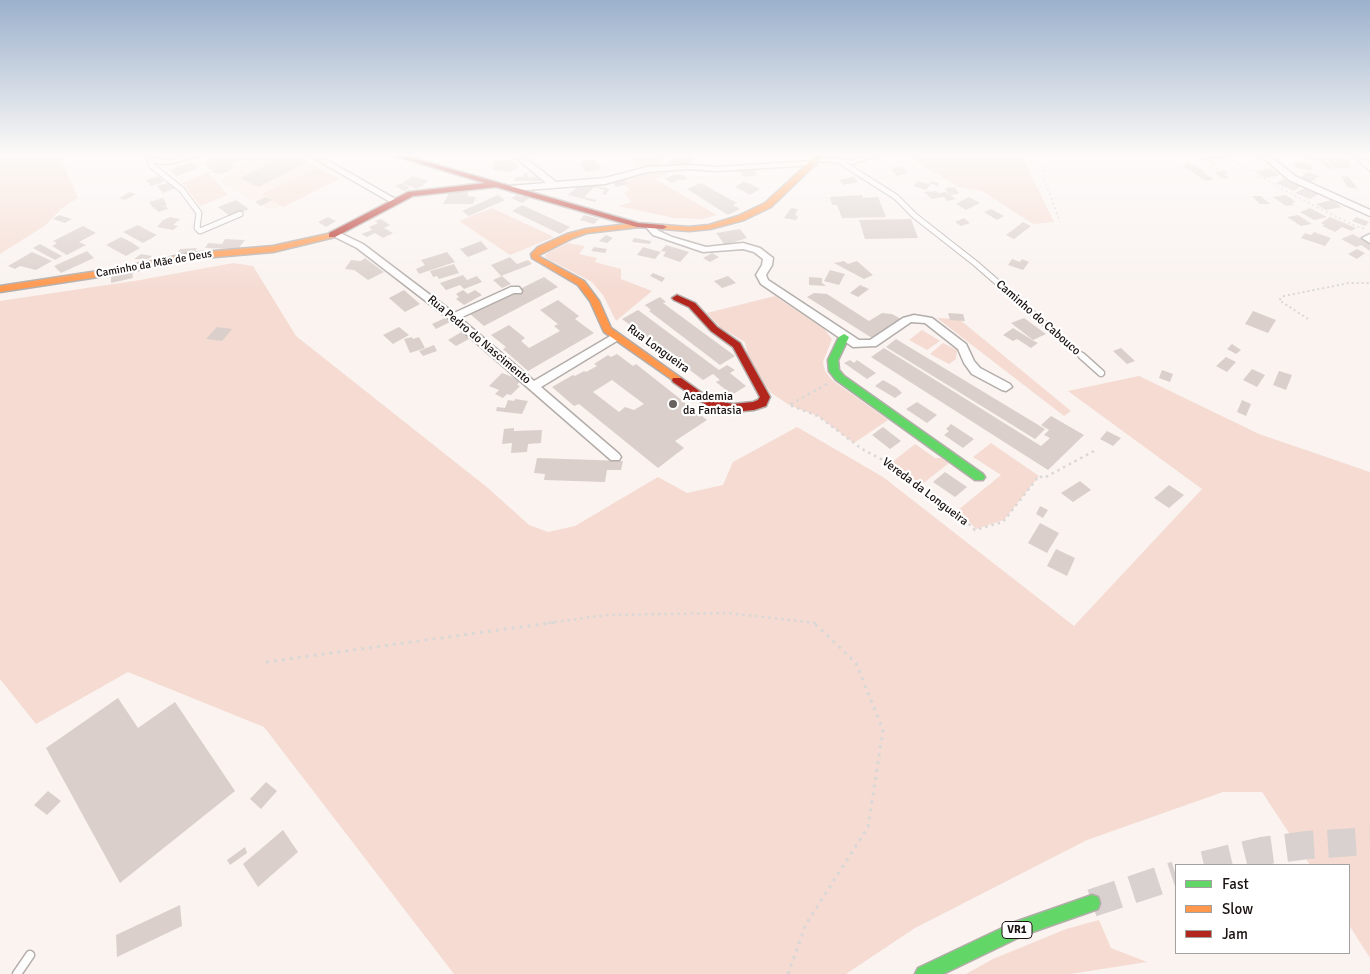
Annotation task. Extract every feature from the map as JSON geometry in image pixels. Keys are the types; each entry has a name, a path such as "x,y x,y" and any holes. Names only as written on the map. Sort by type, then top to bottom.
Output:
{"main road":[{"name":"Caminho da Mãe de Deus","path":"0,289 118,271 191,256 273,249 336,234 394,201"},
{"path":"558,201 637,225 689,229 710,227 741,218 772,201"},
{"name":"Rua Longueira","path":"637,225 586,231 556,242 535,254 540,262 581,283 594,301 607,330 710,403 733,408 754,406 762,403 763,391 744,362 737,345 714,329 692,305 677,298"},
{"path":"844,337 833,360 834,371 840,378 979,477"},
{"name":"VR1","path":"924,974 1021,928 1092,903"}],"street":[{"path":"1343,201 1370,214"},
{"path":"650,227 656,233 669,239 706,250 743,246 757,250 768,258 767,265 761,275 764,282 857,344 872,343 907,320 914,318 928,320 962,347 969,363 976,370 1006,387"},
{"name":"Rua Pedro do Nascimento","path":"336,234 360,246 453,317 615,457"},
{"path":"453,317 515,289 517,290"},
{"path":"533,386 616,336"}],"lane":[{"path":"191,201 199,212 197,228 200,231 240,214"},
{"name":"Caminho do Cabouco","path":"901,201 915,216 975,263 1101,373"},
{"path":"17,974 30,955"}],"path":[{"path":"1052,201 1060,222"},
{"path":"1306,201 1355,226 1370,230"},
{"path":"1308,319 1279,300 1284,296 1321,288 1359,282 1370,283"},
{"name":"Vereda da Longueira","path":"833,380 789,405 818,416 862,449 881,459 956,512 975,530 1003,522 1040,476 1044,478 1094,451"},
{"path":"266,662 606,615 728,613 815,622 856,664 883,730 868,827 806,924 788,974"}],"shaded area":[{"path":"0,201 73,201 61,209 46,225 0,254"},
{"path":"196,201 212,201 200,206"},
{"path":"255,201 290,201 271,210"},
{"path":"274,201 294,201 283,207"},
{"path":"694,201 717,215 702,219 674,218 618,206 632,202"},
{"path":"998,201 1044,201 1054,222 1033,224"},
{"path":"492,208 554,237 510,255 459,221"},
{"path":"568,243 585,246 579,254 597,258 595,262 621,269 621,279 652,291 616,321 603,295 592,282 546,258 545,255 549,252"},
{"path":"233,263 253,266 296,336 488,488 529,525 548,532 575,526 658,477 687,493 723,485 733,462 797,427 883,477 1074,626 1202,489 1068,391 1139,376 1259,434 1370,472 1370,958 1350,927 1350,864 1309,864 1262,792 1223,792 1087,840 915,928 846,974 454,974 264,727 128,672 36,724 0,679 0,301 140,280"},
{"path":"775,296 824,329 832,339 823,362 825,371 833,381 888,420 854,443 818,416 789,405 770,392 750,364 745,342 721,328 707,313"},
{"path":"937,318 959,319 1071,411 1064,416"},
{"path":"922,330 940,341 927,350 909,340"},
{"path":"943,343 957,350 956,359 949,364 930,354"},
{"path":"991,443 1039,476 1004,520 976,529 958,510 1001,475 973,457"},
{"path":"915,444 935,458 941,458 949,463 921,485 891,463"},
{"path":"1099,920 1111,948 1147,962 1070,974 966,974 993,959 1066,929"}],"building":[{"path":"165,201 167,205 161,207 166,206 168,209 158,212 149,202"},
{"path":"232,201 238,201 249,209 231,217 218,207"},
{"path":"256,201 269,201 261,206"},
{"path":"444,201 474,201 473,204 443,204"},
{"path":"483,201 502,201 469,216 462,211"},
{"path":"707,201 737,203 733,205 740,209 728,215"},
{"path":"831,201 880,201 886,217 842,218 837,205 832,205"},
{"path":"961,201 980,203 966,210 956,204"},
{"path":"1257,201 1267,201 1270,204 1260,204"},
{"path":"1279,201 1296,202 1291,203 1294,205 1286,206"},
{"path":"1333,201 1342,207 1326,210 1316,204"},
{"path":"522,205 570,227 560,234 512,211"},
{"path":"791,208 798,209 795,215 798,216 796,220 784,218"},
{"path":"1310,208 1327,217 1314,220 1300,212"},
{"path":"991,209 1004,216 997,220 984,212"},
{"path":"59,215 72,219 65,223 53,219"},
{"path":"584,215 599,219 594,224 580,220"},
{"path":"1298,215 1312,224 1301,226 1287,217"},
{"path":"170,217 180,219 173,225 178,226 173,230 157,227 163,220"},
{"path":"328,217 336,221 326,227 318,222"},
{"path":"1330,217 1356,228 1352,231 1342,227 1335,232 1322,226 1324,225 1321,223"},
{"path":"1356,217 1369,222 1365,226 1352,221"},
{"path":"964,218 970,223 961,226 955,222"},
{"path":"381,219 390,225 384,228 393,233 383,238 375,233 367,237 361,234 372,230 369,227 378,223 375,221"},
{"path":"911,219 918,238 865,239 859,220"},
{"path":"1023,222 1031,226 1014,239 1006,235"},
{"path":"138,225 157,235 143,243 123,232"},
{"path":"83,226 96,233 79,242 86,245 67,255 52,246 57,243 53,241"},
{"path":"740,229 747,238 725,245 716,233"},
{"path":"1314,232 1331,238 1325,246 1301,238 1305,233 1311,235"},
{"path":"1353,234 1370,244 1370,251 1361,245 1356,247 1341,239"},
{"path":"606,235 613,238 607,243 599,241"},
{"path":"121,237 140,248 126,256 106,245"},
{"path":"634,238 651,241 650,244 632,242"},
{"path":"225,239 245,240 238,249 205,248 208,243 222,244"},
{"path":"481,241 488,249 468,257 460,249"},
{"path":"40,244 62,256 55,260 33,248"},
{"path":"666,245 689,252 680,262 663,256 666,252 661,251"},
{"path":"594,247 607,249 605,253 591,251"},
{"path":"643,247 661,252 655,259 637,255"},
{"path":"197,248 194,253 177,254 180,249"},
{"path":"1357,249 1365,253 1357,259 1348,254"},
{"path":"87,251 94,258 61,273 54,266"},
{"path":"32,252 52,261 36,270 20,266 15,269 8,266"},
{"path":"447,252 455,262 419,274 416,269 425,265 421,260"},
{"path":"712,253 719,257 710,262 703,258"},
{"path":"141,254 152,256 148,259 134,259"},
{"path":"510,257 517,264 528,260 532,264 501,276 491,265"},
{"path":"365,258 384,272 368,280 354,270 345,269 351,260 361,261"},
{"path":"1012,259 1020,262 1022,259 1029,262 1023,270 1008,265"},
{"path":"844,261 848,264 857,261 873,275 864,279 834,263"},
{"path":"454,264 459,273 439,279 437,276 433,277 430,271"},
{"path":"830,270 845,274 839,285 824,281"},
{"path":"132,271 133,278 111,283 111,276"},
{"path":"653,273 665,278 662,282 650,276"},
{"path":"463,275 467,280 477,276 482,282 464,289 460,285 446,290 440,283"},
{"path":"502,276 511,284 502,288 493,280"},
{"path":"728,276 736,283 722,288 714,281"},
{"path":"544,277 558,287 484,326 470,314"},
{"path":"809,277 822,278 822,283 826,286 809,285"},
{"path":"860,285 869,289 858,297 850,293"},
{"path":"404,290 420,304 405,312 389,298"},
{"path":"463,290 468,294 475,290 482,295 464,305 456,299 459,297 456,294"},
{"path":"814,293 827,294 869,321 882,313 892,314 901,319 872,338 807,297"},
{"path":"660,297 666,302 663,303 735,356 720,365 649,311 651,310 645,305"},
{"path":"558,300 579,316 575,319 594,333 528,371 503,349 506,347 491,335 509,325 525,338 521,341 529,348 560,331 554,326 558,324 540,310"},
{"path":"638,310 719,370 727,365 735,370 730,373 746,386 732,395 716,382 720,380 713,374 703,380 622,319"},
{"path":"1253,311 1276,320 1268,333 1245,324"},
{"path":"948,313 963,314 965,321 950,320"},
{"path":"445,318 450,322 436,329 432,324"},
{"path":"1024,318 1046,334 1033,340 1011,323"},
{"path":"217,327 232,329 222,341 206,339"},
{"path":"399,327 409,335 393,344 383,335"},
{"path":"1013,328 1038,343 1031,348 1017,339 1013,341 1003,335"},
{"path":"463,331 471,338 456,346 448,340"},
{"path":"412,337 413,339 419,337 425,348 410,353 404,339"},
{"path":"896,339 1045,429 1035,439 886,347"},
{"path":"1232,344 1241,350 1236,354 1227,349"},
{"path":"434,345 437,351 423,356 419,351"},
{"path":"884,348 1041,446 1050,438 1044,435 1049,430 1041,425 1051,416 1084,435 1048,470 871,357"},
{"path":"1121,348 1135,361 1127,364 1113,351"},
{"path":"617,354 633,366 636,364 707,420 675,441 684,448 658,468 579,404 574,406 552,387 573,375 586,372 597,366 594,364 608,355 611,357","holes":["612,380 644,404 634,410 625,407 619,412 593,392"]},
{"path":"1226,357 1236,362 1227,372 1216,366"},
{"path":"850,360 854,363 857,360 876,373 867,379 844,363"},
{"path":"1252,369 1265,375 1257,387 1243,380"},
{"path":"1162,370 1173,374 1170,382 1159,378"},
{"path":"1279,371 1292,375 1286,390 1273,385"},
{"path":"502,373 521,380 517,385 520,386 511,395 507,394 503,398 495,394 499,390 489,386"},
{"path":"883,380 902,393 895,398 875,386"},
{"path":"515,399 528,401 522,414 496,411 497,407 505,408 508,400 514,401"},
{"path":"1242,400 1251,404 1246,416 1237,412"},
{"path":"917,402 937,415 927,423 906,409"},
{"path":"951,424 974,439 963,448 944,435 949,431 946,429"},
{"path":"883,427 901,441 890,449 872,435"},
{"path":"514,428 514,431 542,430 541,443 528,444 527,452 511,453 512,443 502,444 504,429"},
{"path":"1107,431 1121,438 1113,446 1100,439"},
{"path":"537,458 623,461 621,470 607,470 605,482 544,480 545,474 534,473"},
{"path":"945,472 967,487 955,497 933,482"},
{"path":"1080,481 1091,490 1073,502 1061,493"},
{"path":"1169,485 1184,495 1169,508 1154,498"},
{"path":"1040,506 1048,510 1043,518 1036,514"},
{"path":"1040,523 1059,533 1047,553 1028,543"},
{"path":"1056,549 1075,558 1067,576 1047,566"},
{"path":"118,698 138,728 175,702 235,791 120,883 46,748"},
{"path":"266,782 277,791 261,809 250,799"},
{"path":"48,791 61,801 47,815 34,805"},
{"path":"283,830 298,852 258,887 243,864"},
{"path":"245,847 247,853 230,865 227,860"},
{"path":"180,905 182,926 117,957 116,935"}],"tunnel":[{"path":"1208,864 1262,851 1307,845 1370,841"},
{"path":"1092,903 1175,875"}],"traffic: fast":[{"path":"844,337 833,360 834,371 840,378 979,477"},
{"path":"924,974 1021,928 1092,903"}],"traffic: slow":[{"path":"663,227 689,229 710,227 741,218 772,201"},
{"path":"637,225 586,231 570,236 541,249 535,254 536,258 581,283 594,301 607,330 677,380"},
{"path":"0,289 118,271 191,256 273,249 332,235"}],"traffic: jam":[{"path":"332,235 397,201"},
{"path":"556,201 637,225 663,227"},
{"path":"677,298 692,305 714,329 737,345 765,397 762,403 754,406 733,408 709,403 677,380"}],"place":[{"name":"Academia da Fantasia","path":"673,404"}]}
